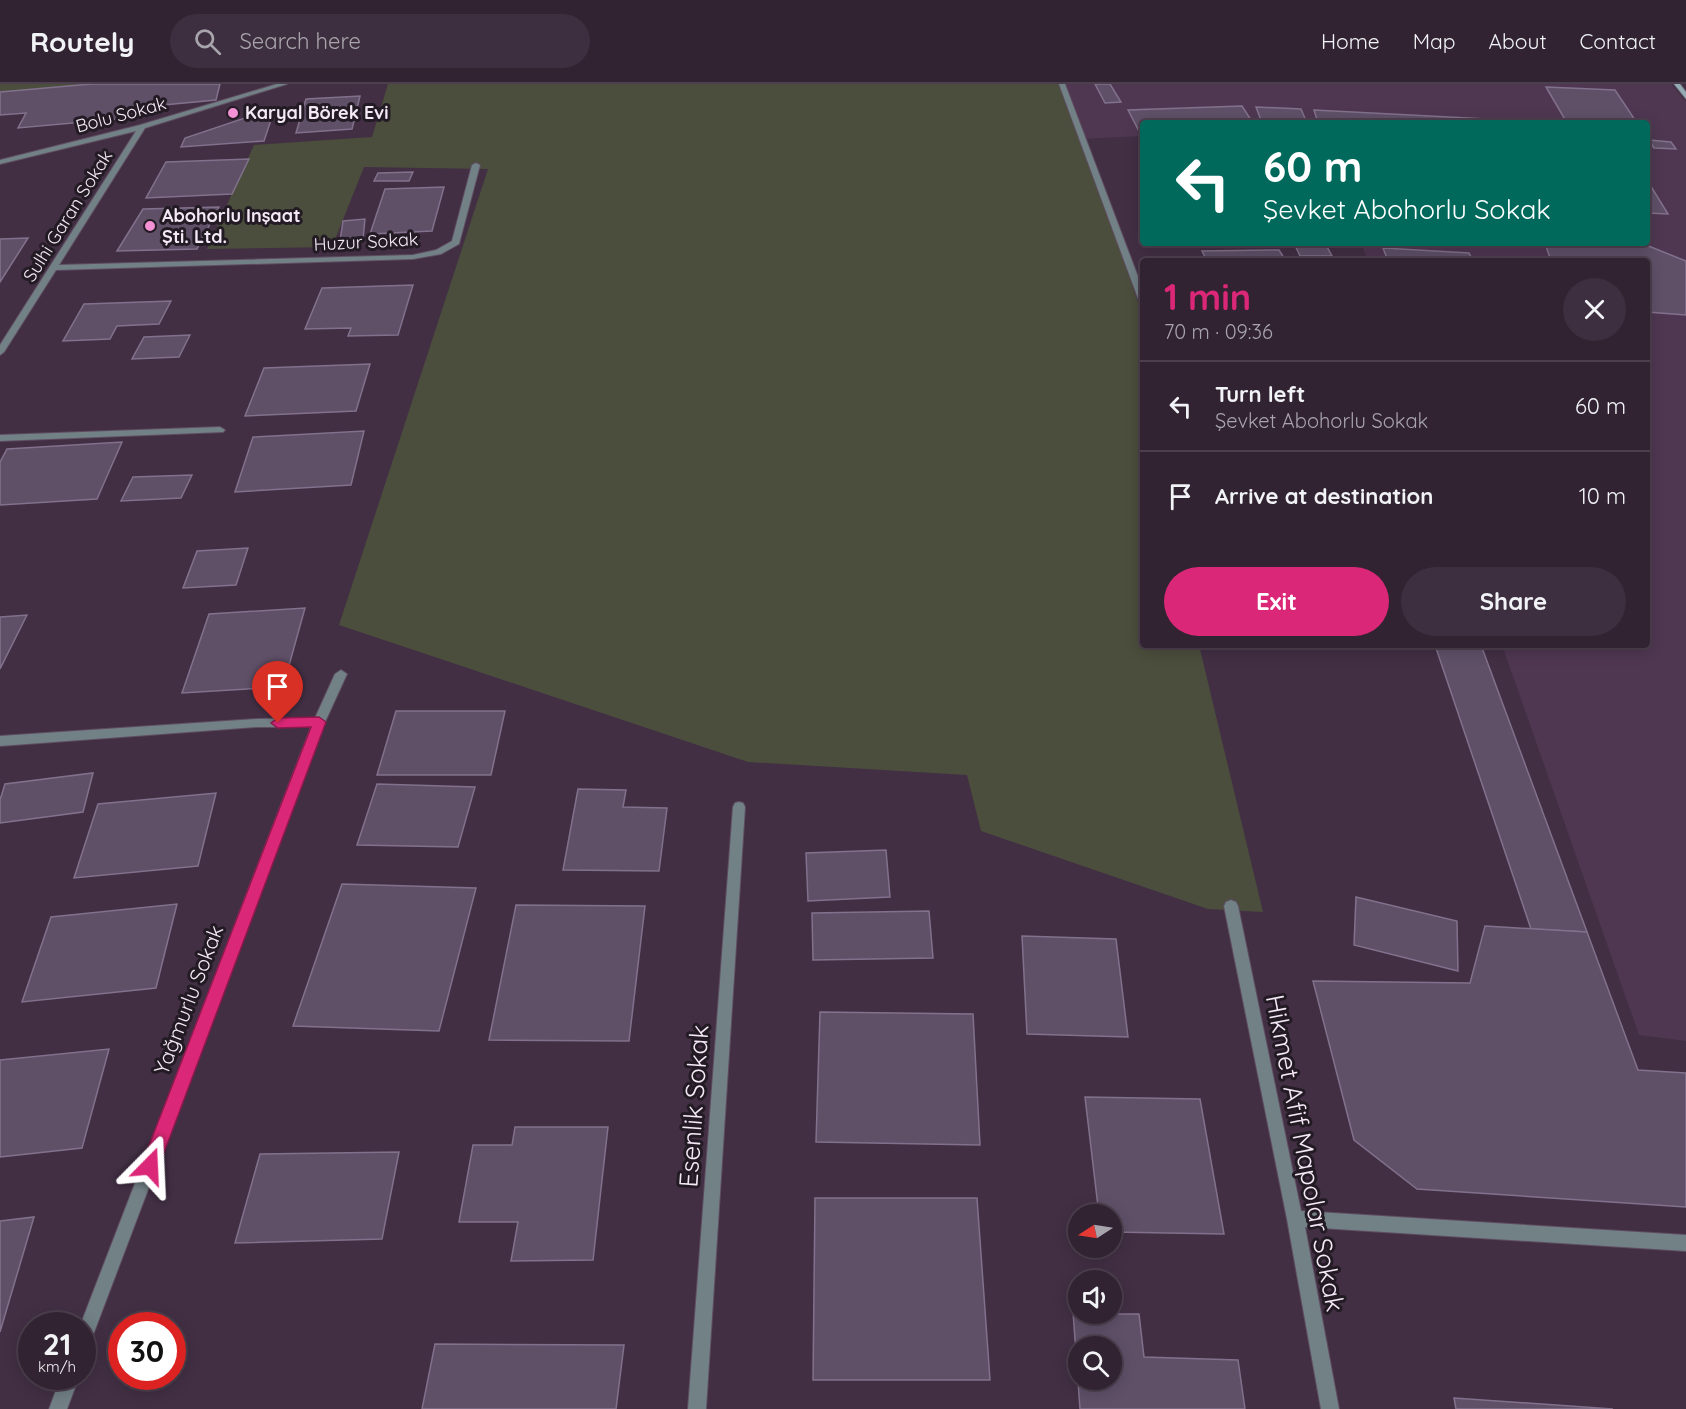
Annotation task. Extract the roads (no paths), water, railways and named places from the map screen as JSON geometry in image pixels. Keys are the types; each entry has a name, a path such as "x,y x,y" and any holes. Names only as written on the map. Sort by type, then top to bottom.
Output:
{"street":[{"name":"Bolu Sokak","path":"0,162 142,127 284,84"},
{"path":"1062,84 1140,293"},
{"path":"1677,84 1686,97"},
{"name":"Sulhi Garan Sokak","path":"0,352 142,127"},
{"name":"Huzur Sokak","path":"52,268 413,257 438,252 456,242 476,165"},
{"path":"0,438 220,430"},
{"name":"Yağmurlu Sokak","path":"94,1312 319,722 341,674"},
{"path":"0,741 257,723 319,722"},
{"name":"Esenlik Sokak","path":"697,1409 739,807"},
{"name":"Hikmet Afif Mapolar Sokak","path":"1231,906 1295,1219 1330,1409"},
{"path":"1295,1219 1686,1243"},
{"path":"58,1409 65,1390"}],"place":[{"name":"Karyal Börek Evi","path":"233,113"},
{"name":"Abohorlu Inşaat Şti. Ltd.","path":"150,226"}]}
